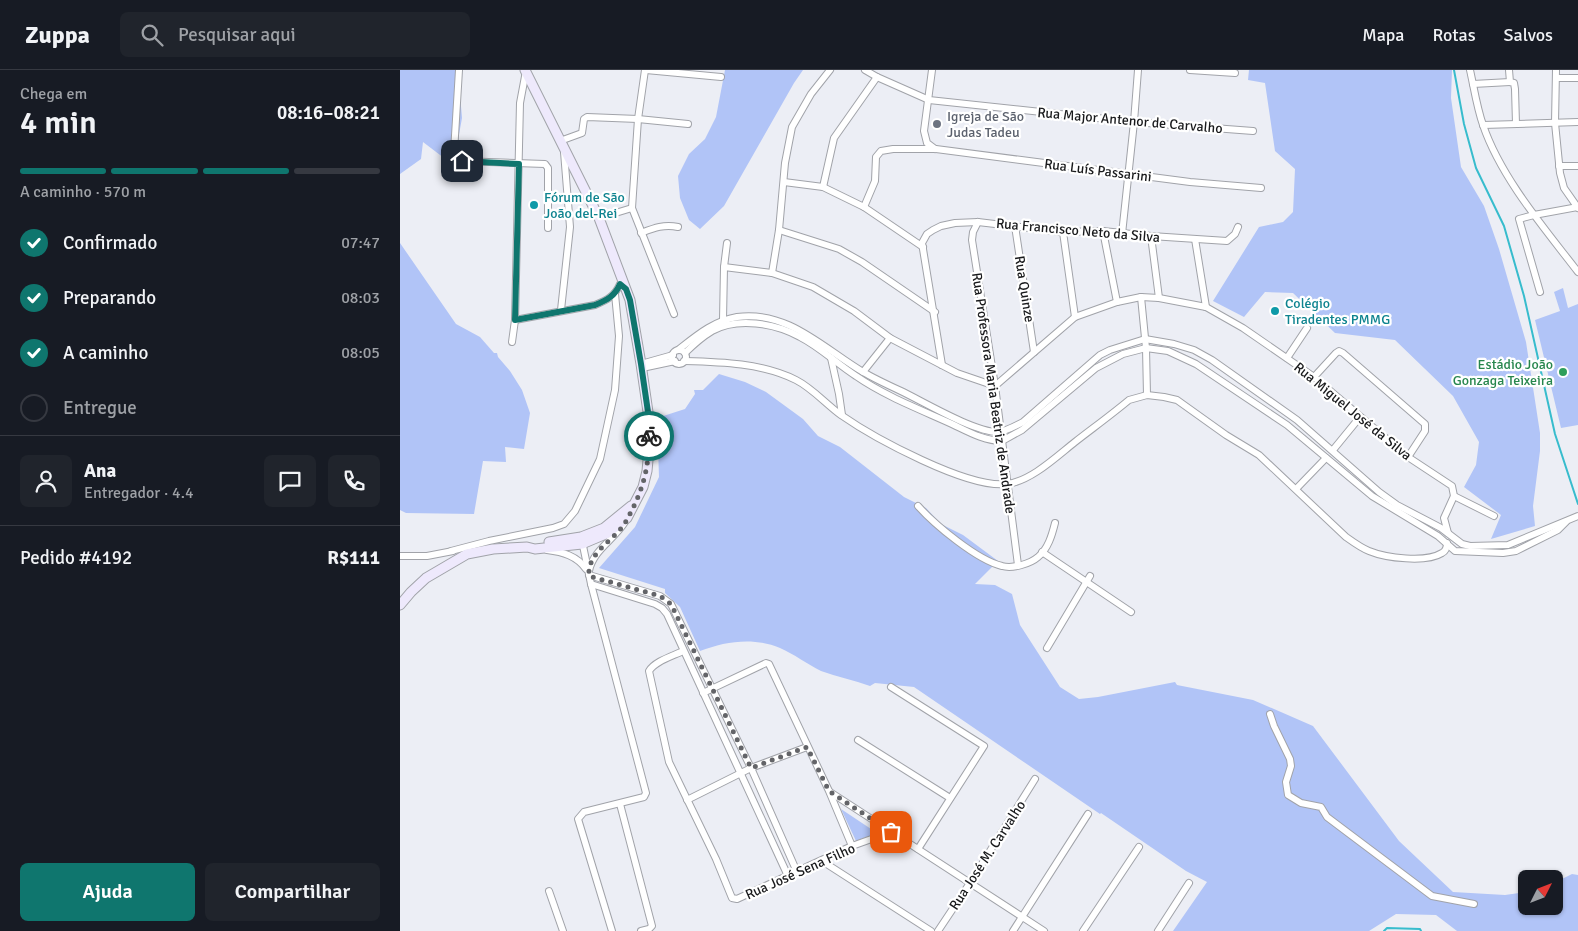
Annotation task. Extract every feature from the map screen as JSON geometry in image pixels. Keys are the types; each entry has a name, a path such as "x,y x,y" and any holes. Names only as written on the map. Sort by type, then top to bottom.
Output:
{"main road":[{"path":"400,605 426,578 467,554 493,549 531,548 533,545 582,541 608,533 627,518 643,487 649,449 648,412 630,300 599,218 526,70"},
{"path":"582,541 604,528 635,502"}],"street":[{"path":"459,70 454,152 457,158 462,161 519,164 542,163 548,168 548,228"},
{"path":"512,342 515,320 520,103 526,70"},
{"path":"674,314 632,208 638,119 646,70 721,77"},
{"path":"772,273 780,230 785,163 792,127 811,94 830,70"},
{"name":"Rua Major Antenor de Carvalho","path":"865,70 929,100 1134,122 1253,131"},
{"path":"932,70 924,135 927,143 936,149"},
{"path":"1122,234 1138,70"},
{"path":"1190,70 1235,73"},
{"path":"1470,70 1483,125 1496,154 1534,215 1578,272"},
{"path":"1509,70 1510,82"},
{"path":"1540,292 1518,222 1519,218 1578,208 1564,188 1559,166 1555,123 1556,70"},
{"path":"823,187 834,138 877,77"},
{"path":"1556,78 1578,78"},
{"path":"1473,84 1514,83 1516,124"},
{"path":"561,310 570,227 562,145 582,134 584,119 587,117 638,119 688,124"},
{"path":"1483,125 1578,122"},
{"name":"Rua Luís Passarini","path":"864,207 874,181 876,157 881,150 893,148 936,149 1128,174 1261,188"},
{"path":"1559,166 1578,166"},
{"path":"784,182 823,187 864,207 923,247 942,365"},
{"path":"599,218 632,208"},
{"name":"Rua Francisco Neto da Silva","path":"923,247 924,238 933,230 955,223 978,222 1063,232 1103,231 1228,241 1235,234 1238,227"},
{"name":"Rua Professora Maria Beatriz de Andrade","path":"978,222 973,232 972,240 995,386 1018,565"},
{"path":"641,233 659,226 678,227"},
{"name":"Rua Quinze","path":"1015,226 1034,352"},
{"path":"780,230 839,249 862,262 934,312"},
{"path":"1103,231 1117,302"},
{"path":"1063,232 1075,317"},
{"path":"1151,236 1159,298"},
{"path":"1195,239 1206,307"},
{"path":"723,320 724,267 727,243"},
{"path":"724,267 772,273 813,287 854,311 890,338 957,373 995,386"},
{"path":"515,320 595,305 615,294 620,284 626,289"},
{"path":"400,556 427,556 490,540 553,528 564,524 575,512 600,459 615,390 619,336 615,294"},
{"path":"1141,298 1146,348 1147,395"},
{"name":"Rua Miguel José da Silva","path":"995,386 1075,317 1117,302 1141,298 1159,298 1206,307 1243,328 1314,377 1408,457 1452,486 1454,496 1494,516"},
{"path":"677,355 708,328 723,320 739,317 774,321 804,332 863,372 968,424 993,432 1000,432 1023,422 1100,355 1110,350 1145,339 1184,346 1212,360 1297,420 1379,492 1441,528 1457,542 1470,546 1508,545 1553,525 1577,517"},
{"path":"642,366 677,355 712,331 728,325 743,323 764,325 799,336 857,377 909,405 982,437 1002,441 1022,430 1096,368 1123,354 1146,348 1168,351 1196,364 1287,425 1372,496 1438,536 1455,551 1503,553 1516,551 1558,530 1566,522"},
{"path":"1288,358 1307,328"},
{"path":"863,372 890,338"},
{"path":"1314,377 1336,353 1339,351 1343,353 1425,424 1425,431 1408,457"},
{"path":"677,355 679,363 684,361 746,365 764,368 797,380 842,415 894,446 939,467 977,481 1008,484 1034,473 1129,400 1147,395 1164,396 1177,400 1226,435 1259,455 1346,537 1370,552 1396,557 1428,558 1442,553 1447,544 1448,534 1444,518 1454,496"},
{"path":"831,358 842,415"},
{"path":"1333,450 1360,417"},
{"path":"1296,488 1326,458"},
{"path":"918,506 945,532 971,550 1000,566 1010,568 1030,562 1038,557 1051,537 1056,523"},
{"path":"589,574 596,554 622,528 627,518"},
{"path":"582,541 591,584 646,793 644,797 584,812 578,818 612,931"},
{"path":"531,548 556,551 571,556 580,562 589,574 660,596 671,604 751,768 797,872"},
{"path":"451,551 467,554"},
{"path":"1042,552 1088,579 1131,612"},
{"path":"571,556 596,554"},
{"path":"1047,648 1088,579"},
{"path":"591,584 655,604 667,614 788,876"},
{"path":"655,604 660,596"},
{"path":"683,651 663,660 649,671 669,762 687,800 751,768 807,747"},
{"path":"703,693 766,663 770,666 829,791 852,846"},
{"path":"891,687 984,746 918,849"},
{"path":"1270,714 1290,759 1291,766 1286,782 1288,795 1301,803 1323,809 1327,817 1432,896 1474,904"},
{"path":"858,740 950,798"},
{"name":"Rua José M. Carvalho","path":"938,931 1035,779"},
{"path":"829,791 1044,931"},
{"name":"Rua José Sena Filho","path":"687,800 716,859 732,898 737,899 852,846 891,832"},
{"path":"620,804 652,926 641,931"},
{"path":"1014,931 1088,814"},
{"path":"1082,931 1138,847"},
{"path":"822,861 932,931"},
{"path":"1158,931 1189,883"},
{"path":"549,891 562,931"}],"shaded area":[{"path":"400,70 458,70 462,118 458,140 444,158 423,142 421,159 400,174"},
{"path":"725,70 803,70 724,206 700,229 689,220 680,198 678,176 689,154 705,139 716,117"},
{"path":"1249,70 1452,70 1451,98 1461,167 1484,206 1499,249 1526,342 1540,433 1540,451 1533,506 1535,526 1491,539 1501,515 1464,487 1476,465 1479,442 1453,396 1395,340 1335,333 1293,293 1265,292 1244,317 1213,301 1259,227 1283,222 1293,212 1295,169 1275,151 1265,83 1248,80"},
{"path":"400,243 456,324 480,337 494,353 497,353 522,390 530,413 524,449 505,447 506,462 483,461 474,514 406,513 400,510"},
{"name":"Estádio João Gonzaga Teixeira","path":"1563,288 1568,308 1578,304 1578,425 1561,428 1535,320 1560,311 1554,292"},
{"path":"719,374 745,382 766,392 803,419 818,436 840,447 904,497 926,508 941,524 963,535 998,561 975,584 995,585 1012,594 1020,625 1060,687 1079,699 1175,682 1177,685 1253,700 1313,726 1399,841 1453,892 1505,895 1518,893 1518,915 1563,915 1563,878 1572,874 1578,875 1578,931 1457,931 1436,915 1396,914 1369,931 1173,931 1207,882 1186,871 1100,814 914,687 875,683 870,686 821,671 785,650 760,642 730,643 700,651 680,607 665,593 665,589 599,568 635,527 659,477 657,418 685,409 695,394 694,390 703,390"},
{"path":"841,809 877,833 856,841"}],"waterway":[{"path":"1454,70 1464,124 1476,168 1504,226 1524,296 1555,434 1578,504"},
{"path":"1384,931 1387,928 1420,929 1421,931"}],"way so far":[{"path":"649,436 647,472 643,487 622,528 596,554 590,565 589,576 660,596 668,600 751,768 807,747 829,791 891,832"}],"place":[{"name":"Igreja de São Judas Tadeu","path":"937,124"},
{"name":"Fórum de São João del-Rei","path":"534,205"},
{"name":"Colégio Tiradentes PMMG","path":"1275,311"},
{"name":"Estádio João Gonzaga Teixeira","path":"1563,372"}],"route":[{"path":"462,161 519,164 515,320 595,305 615,294 620,284 626,289 630,300 641,364 648,412 649,436"}]}
